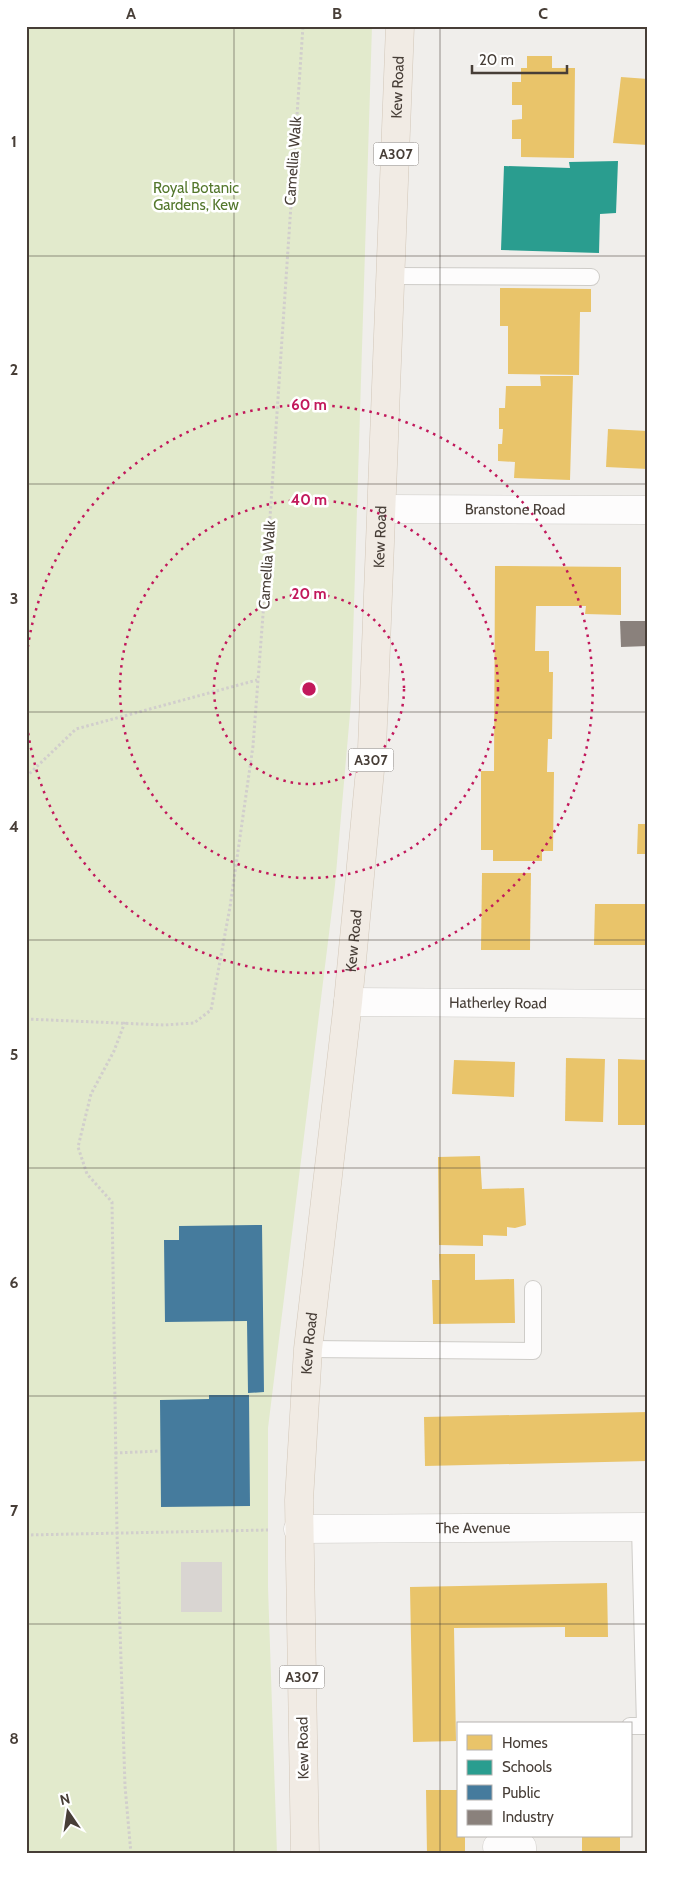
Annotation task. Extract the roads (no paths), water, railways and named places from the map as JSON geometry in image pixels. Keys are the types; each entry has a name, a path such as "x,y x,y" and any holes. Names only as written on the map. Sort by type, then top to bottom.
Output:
{"main road":[{"name":"Kew Road","path":"306,1854 298,1529 308,1349 348,1002 372,749 383,509 400,26"}],"street":[{"name":"Branstone Road","path":"383,509 648,510"},
{"name":"Hatherley Road","path":"348,1002 648,1004"},
{"name":"The Avenue","path":"298,1529 644,1527"}],"lane":[{"path":"391,276 591,277"},
{"path":"308,1349 533,1351 534,1289"},
{"path":"632,1726 645,1726 644,1527"}],"park label":[{"name":"Royal Botanic Gardens, Kew","path":"196,196"}]}
